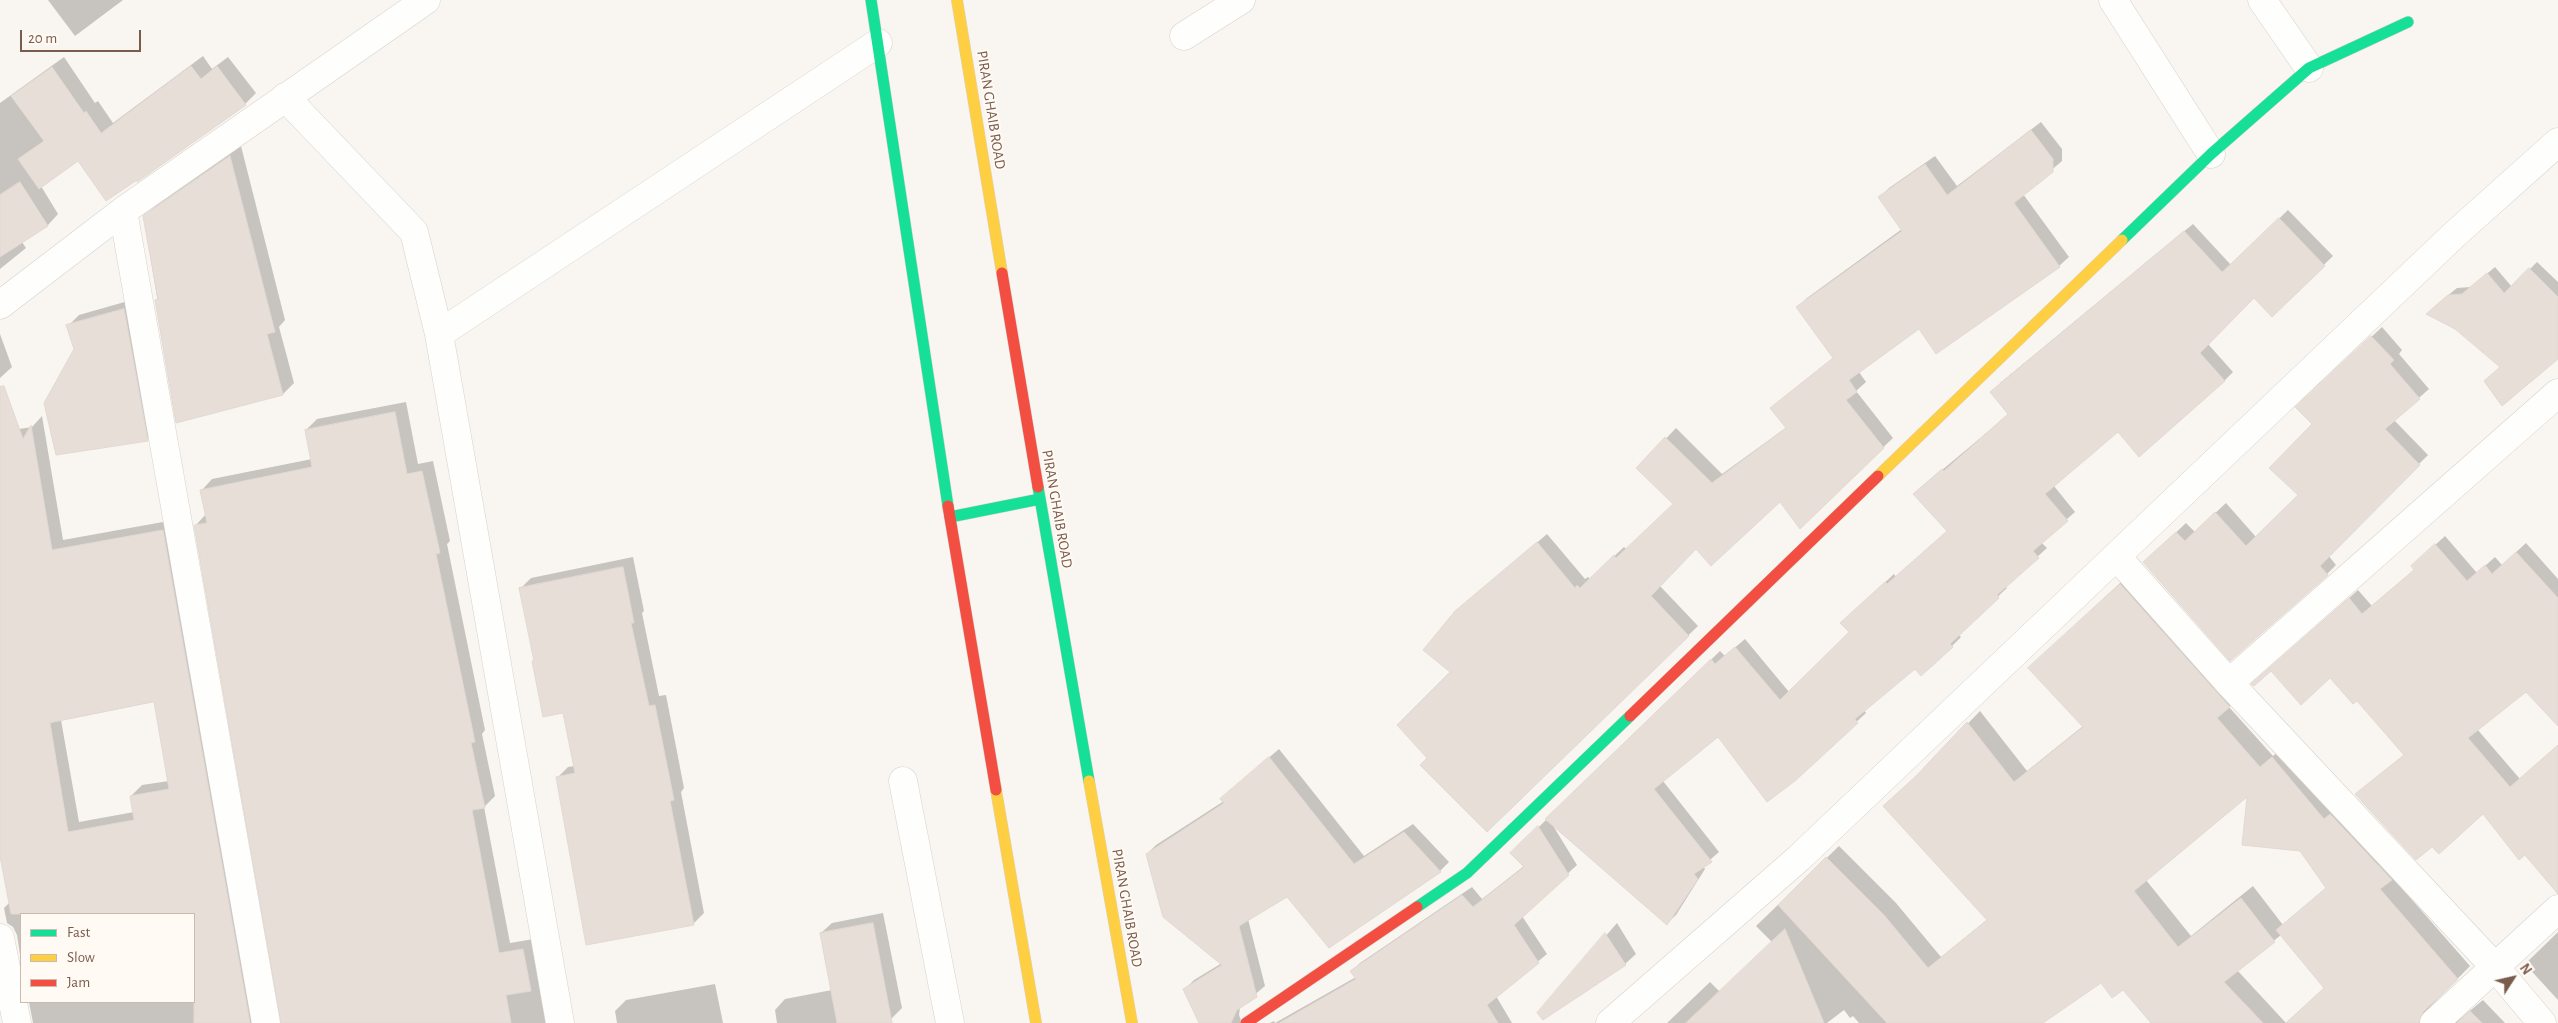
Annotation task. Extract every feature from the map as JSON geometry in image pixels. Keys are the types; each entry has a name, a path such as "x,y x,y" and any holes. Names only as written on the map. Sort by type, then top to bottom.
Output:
{"main road":[{"path":"871,0 950,516 1036,1023"},
{"name":"PIRAN GHAIB ROAD","path":"957,0 1040,499 1132,1023"},
{"path":"1246,1023 1467,872 2211,154 2309,68 2408,22"},
{"path":"950,516 1040,499"}],"street":[{"path":"0,305 123,211 426,0"},
{"path":"1184,36 1241,0"},
{"path":"2113,0 2211,154"},
{"path":"2262,0 2309,68"},
{"path":"439,334 878,43"},
{"path":"285,97 414,232 439,334 560,1023"},
{"path":"1610,1023 1799,858 2447,241 2558,142"},
{"path":"123,211 266,1023"},
{"path":"2229,683 2558,393"},
{"path":"2117,557 2229,683 2495,967 2542,1023"},
{"path":"903,782 950,1023"},
{"path":"2434,1023 2558,909"},
{"path":"0,938 17,1023"}],"building":[{"path":"191,66 201,79 217,66 246,105 137,182 137,180 106,201 78,161 39,189 18,159 44,141 11,96 52,67 84,113 86,111 101,133"},
{"path":"2031,130 2053,159 2053,172 2014,203 2060,267 1936,354 1919,329 1849,380 1857,392 1846,400 1884,448 1800,529 1780,502 1711,566 1696,549 1651,596 1689,636 1487,832 1420,765 1427,758 1397,725 1450,672 1423,650 1455,611 1537,542 1575,588 1577,585 1580,588 1614,555 1616,558 1673,504 1636,468 1665,437 1712,483 1786,428 1770,408 1833,358 1796,307 1902,231 1878,197 1925,164 1947,195"},
{"path":"230,156 275,332 267,334 283,395 176,423 155,300 158,299 143,216"},
{"path":"20,182 48,226 0,257 0,195"},
{"path":"2279,218 2325,266 2272,317 2254,298 2200,353 2225,381 2139,457 2118,432 2045,494 2068,521 2033,551 2039,558 1997,595 1999,598 1950,644 1953,647 1921,676 1915,669 1855,719 1858,723 1795,781 1767,802 1718,737 1654,789 1712,862 1694,874 1698,879 1667,925 1545,819 1711,659 1715,664 1735,647 1780,700 1849,632 1840,623 1885,582 1887,584 1947,531 1913,494 1942,469 1944,471 2008,414 1990,392 2184,231 2222,272"},
{"path":"2529,268 2558,297 2558,359 2502,406 2484,381 2500,367 2455,329 2426,314 2448,295 2462,294 2487,273 2504,293"},
{"path":"124,309 148,441 56,455 44,403 74,349 66,325"},
{"path":"2371,336 2394,360 2390,364 2420,399 2385,429 2420,465 2320,566 2328,575 2230,661 2143,562 2176,532 2185,541 2215,512 2246,546 2298,495 2269,468 2312,424 2295,407"},
{"path":"4,386 23,439 31,425 52,550 163,530 250,1023 194,1023 195,913 11,914 0,856 0,387","holes":["154,702 169,789 130,796 134,820 68,832 50,723"]},
{"path":"395,412 407,474 422,471 440,553 436,554 475,742 471,743 485,808 472,810 499,953 523,949 531,991 506,995 511,1023 281,1023 194,525 207,523 200,490 312,467 305,430"},
{"path":"2435,544 2467,581 2485,565 2492,574 2516,552 2558,598 2558,726 2526,692 2468,738 2510,787 2558,745 2558,894 2525,855 2519,860 2483,814 2439,854 2432,847 2416,860 2355,794 2404,755 2357,701 2353,704 2330,678 2301,705 2271,671 2254,686 2251,684 2349,598 2362,614 2414,570 2411,566"},
{"path":"623,567 634,623 631,623 649,706 655,705 674,800 670,801 694,925 586,945 556,777 575,773 563,713 543,717 519,588"},
{"path":"2120,584 2230,707 2217,718 2260,767 2272,757 2324,819 2330,814 2392,880 2380,889 2458,979 2423,1012 2419,1023 2286,1023 2324,988 2276,930 2326,888 2300,851 2242,845 2247,797 2134,891 2178,947 2241,898 2275,942 2224,982 2263,1023 2151,1023 2123,990 2112,998 2101,983 2043,1023 1887,1023 1778,905 1826,857 1884,915 1928,968 1987,920 1883,806 1915,777 1967,722 2014,782 2083,727 2028,668"},
{"path":"1269,757 1354,864 1404,832 1441,872 1329,948 1287,897 1239,926 1257,997 1237,1010 1231,1023 1199,1023 1183,989 1222,965 1163,917 1146,854 1224,803 1220,799"},
{"path":"1538,826 1569,875 1514,925 1539,963 1487,1005 1498,1023 1279,1023 1356,979 1350,971 1462,895 1473,907 1524,867 1510,853"},
{"path":"873,923 892,1023 837,1023 820,933"},
{"path":"1785,929 1824,1023 1686,1023"},
{"path":"1605,933 1626,965 1543,1020 1537,1013"},
{"path":"2470,1011 2482,1023 2457,1023"}],"traffic: fast":[{"path":"871,0 948,506"},
{"path":"2122,240 2211,154 2309,68 2408,22"},
{"path":"1038,487 1089,781"},
{"path":"950,517 1040,499"},
{"path":"1417,907 1467,873 1630,716"}],"traffic: slow":[{"path":"957,0 1002,273"},
{"path":"1878,476 2122,240"},
{"path":"1089,781 1132,1023"},
{"path":"996,790 1036,1023"}],"traffic: jam":[{"path":"1002,273 1038,487"},
{"path":"1630,716 1878,476"},
{"path":"948,506 996,790"},
{"path":"1246,1023 1417,907"}]}
